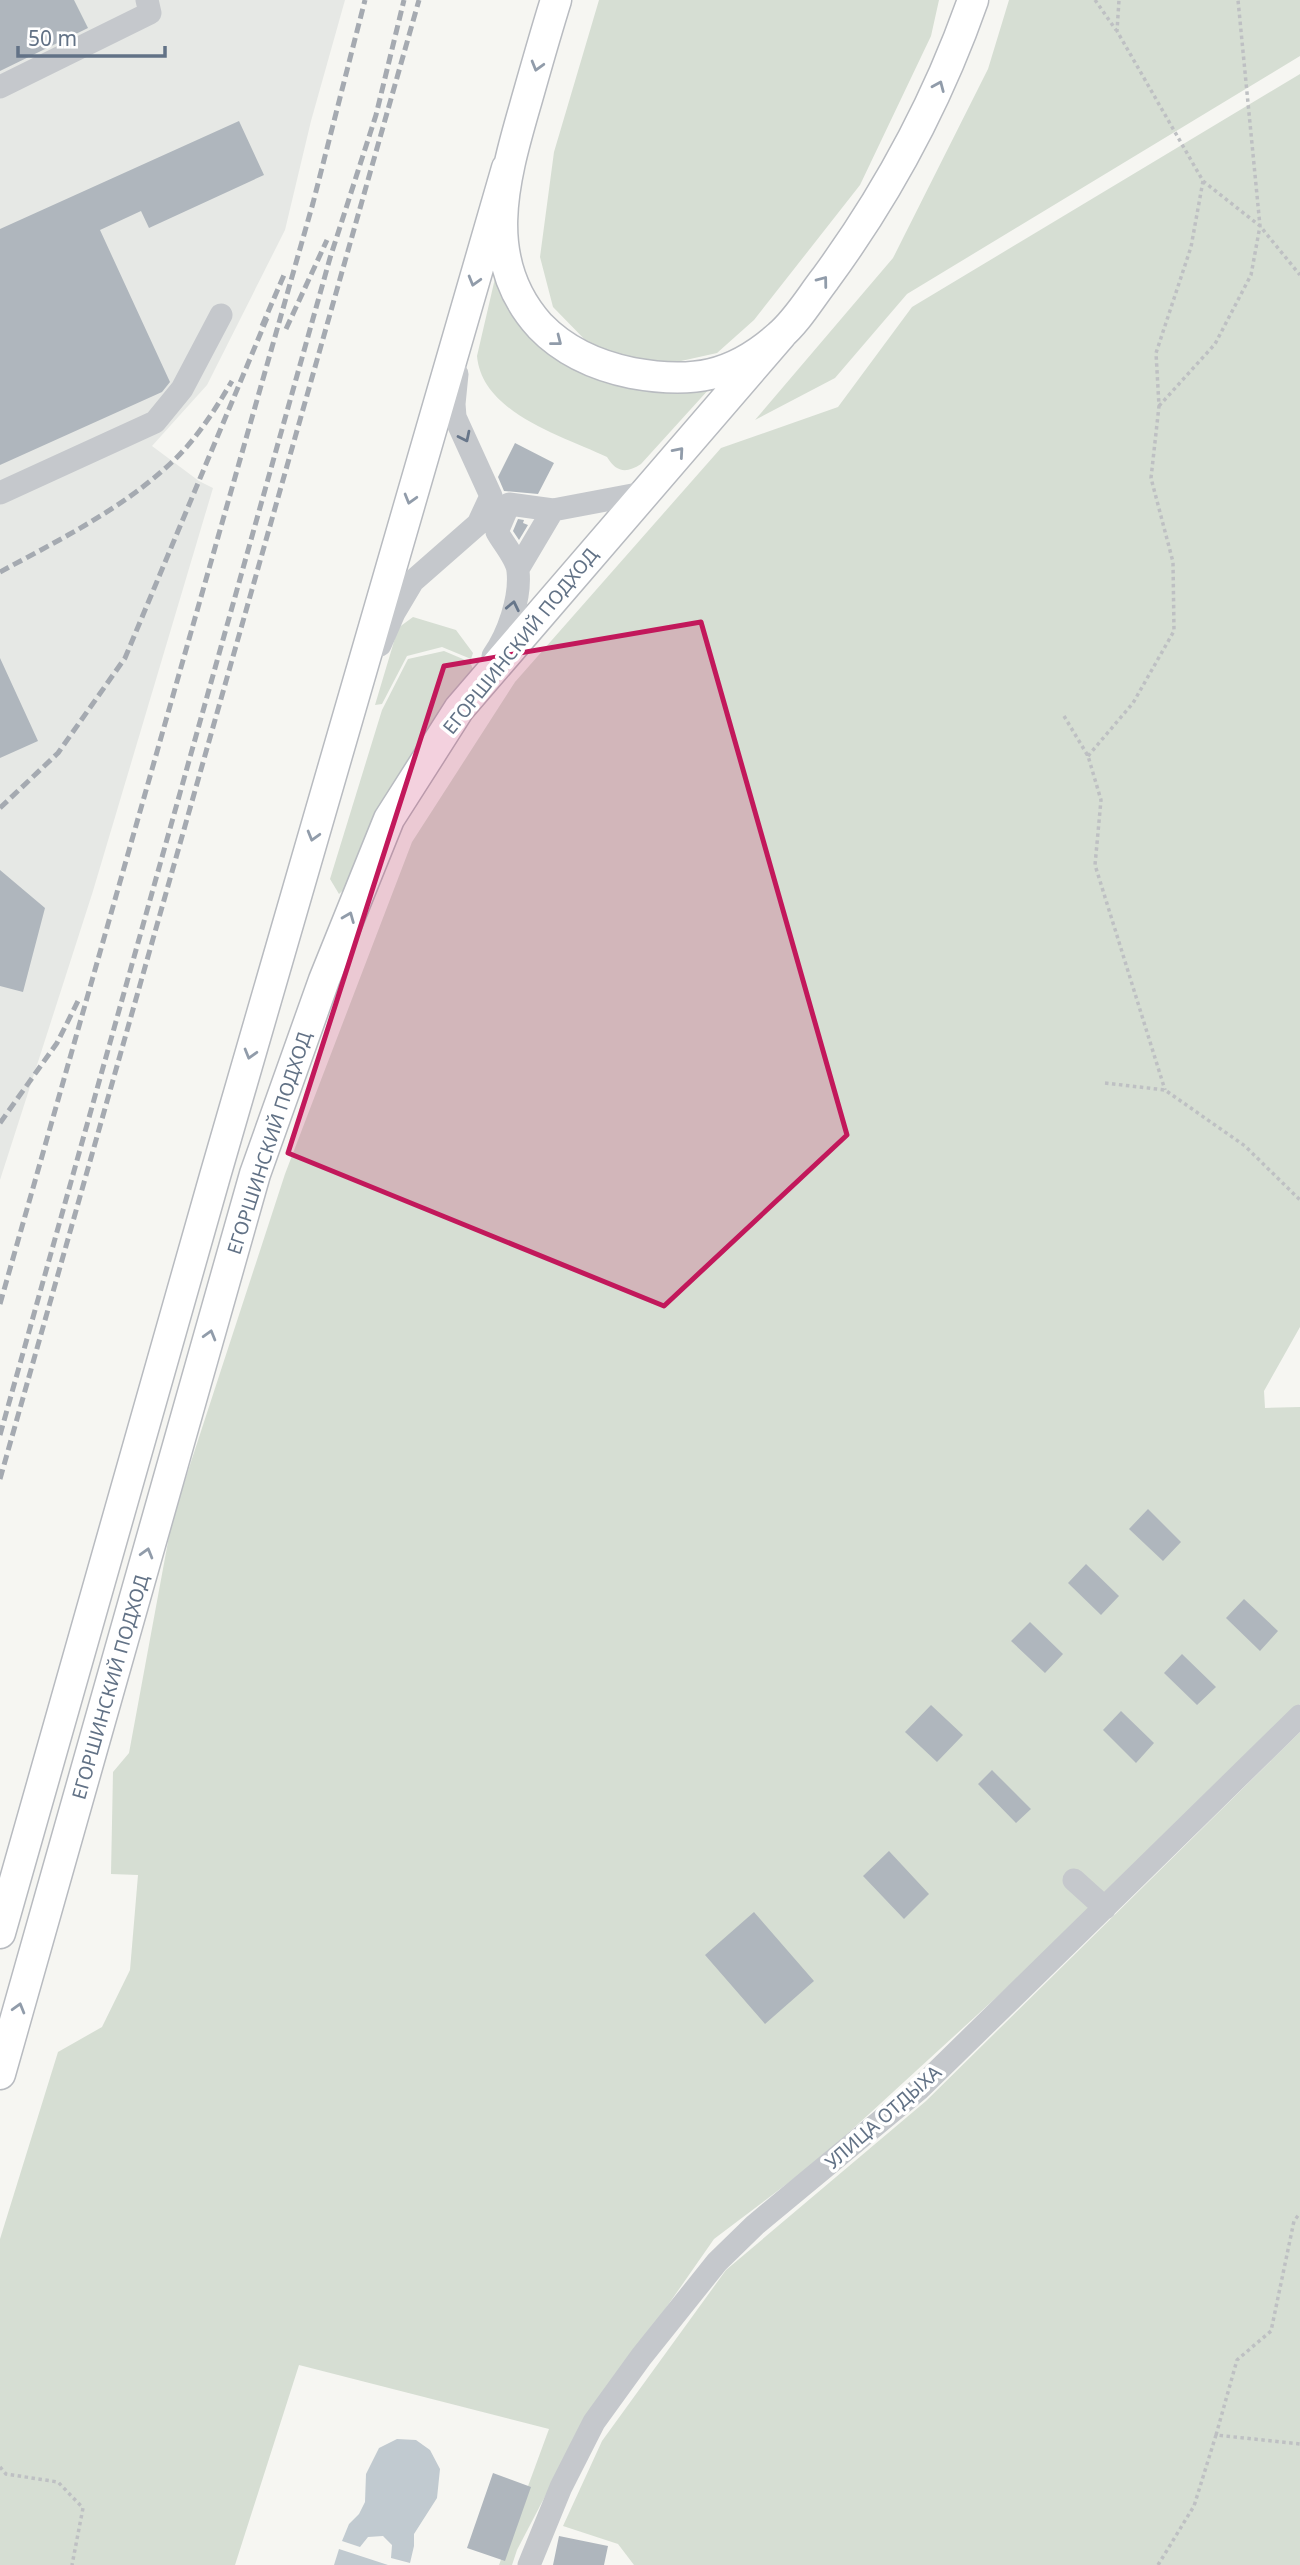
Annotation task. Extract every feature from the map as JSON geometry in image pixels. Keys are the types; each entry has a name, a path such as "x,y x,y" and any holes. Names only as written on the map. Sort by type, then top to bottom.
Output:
{"main road":[{"path":"556,0 507,168 502,228 504,256 510,275 518,295 531,315 548,334 566,348 614,369 686,379 726,370 747,360 781,335 855,238 891,179 936,93 973,0"},
{"name":"ЕГОРШИНСКИЙ ПОДХОД","path":"0,1933 507,168"},
{"name":"ЕГОРШИНСКИЙ ПОДХОД","path":"0,2074 255,1174 334,955 389,819 459,709 781,335"}],"street":[{"path":"0,87 150,13 147,0"},
{"path":"0,494 155,422 182,389 221,315"},
{"path":"328,784 384,637 401,600 424,570 478,524 491,496 455,417 455,347"},
{"path":"518,569 497,532 509,504 553,510 643,493"},
{"path":"459,709 472,685 501,645 515,603 518,569 553,510"},
{"name":"УЛИЦА ОТДЫХА","path":"529,2565 561,2487 594,2422 716,2262 755,2225 918,2090 1300,1716"},
{"path":"1074,1880 1105,1908"}],"path":[{"path":"1095,0 1117,31 1203,181 1260,226 1300,275"},
{"path":"1117,31 1119,0"},
{"path":"1159,406 1215,344 1251,275 1260,226 1238,0"},
{"path":"1088,756 1133,703 1174,631 1173,562 1151,478 1159,406 1156,353 1191,247 1203,181"},
{"path":"1063,716 1088,756 1101,800 1095,865 1165,1090"},
{"path":"1105,1083 1165,1090 1245,1146 1300,1200"},
{"path":"1158,2565 1194,2506 1237,2360 1271,2331 1294,2221 1300,2213"},
{"path":"1216,2435 1300,2444"},
{"path":"0,2467 6,2474 58,2482 83,2508 72,2565"}],"highlighted area":[{"path":"701,622 847,1135 664,1306 288,1153 444,666"}],"shaded area":[{"path":"0,0 345,0 311,121 285,230 207,385 152,446 199,481 213,488 93,891 0,1180"},
{"path":"599,0 939,0 931,36 860,185 754,320 717,353 663,365 593,348 553,307 540,257 554,152"},
{"path":"1009,0 1300,0 1300,56 907,294 835,378 755,420 893,258 988,69"},
{"path":"1300,74 1300,1327 1264,1391 1265,1408 1300,1407 1300,1704 1095,1907 821,2158 714,2239 576,2437 517,2550 512,2565 499,2565 549,2429 299,2365 235,2565 0,2565 0,2239 58,2052 102,2027 130,1970 138,1875 111,1874 113,1772 129,1753 172,1520 285,1174 412,842 515,682 721,448 838,407 912,307"},
{"path":"496,274 530,332 710,388 641,464 631,469 622,470 614,466 607,457 547,431 508,407 493,393 482,376 477,356"},
{"path":"413,617 456,630 473,653 471,659 442,647 407,656 382,704 375,705 398,628"},
{"path":"444,651 470,662 473,669 425,742 352,882 339,894 330,879 382,710 408,659"},
{"path":"1300,1732 1300,2565 634,2565 618,2544 563,2526 602,2441 726,2270 926,2101"},
{"path":"397,2439 416,2440 430,2450 440,2469 437,2498 414,2534 410,2563 391,2558 392,2545 383,2536 368,2537 360,2547 342,2541 349,2524 359,2514 365,2502 366,2474 379,2448"},
{"path":"339,2549 388,2565 334,2565"}],"building":[{"path":"0,0 74,0 88,28 0,71"},
{"path":"239,121 264,175 149,228 141,211 100,230 170,382 162,392 0,465 0,229"},
{"path":"515,443 554,463 538,494 504,491 498,477"},
{"path":"518,519 524,520 523,523 528,525 519,540 513,531"},
{"path":"0,658 38,741 0,758"},
{"path":"0,870 45,908 23,992 0,986"},
{"path":"1148,1509 1181,1542 1163,1561 1129,1529"},
{"path":"1086,1564 1119,1596 1101,1615 1068,1583"},
{"path":"1244,1599 1278,1631 1260,1651 1226,1618"},
{"path":"1030,1622 1063,1654 1045,1673 1011,1641"},
{"path":"1182,1654 1216,1687 1197,1705 1164,1673"},
{"path":"931,1705 963,1735 937,1762 905,1732"},
{"path":"1121,1711 1154,1743 1136,1763 1103,1730"},
{"path":"992,1770 1031,1809 1016,1823 978,1784"},
{"path":"889,1851 929,1894 904,1919 863,1876"},
{"path":"754,1912 814,1981 765,2024 705,1955"},
{"path":"493,2473 531,2487 505,2561 467,2548"},
{"path":"559,2536 608,2546 604,2565 553,2565"}],"railway":[{"path":"0,1304 313,203 365,0"},
{"path":"0,1435 330,258 376,115 404,0"},
{"path":"0,1479 419,0"},
{"path":"286,329 327,240"},
{"path":"262,326 284,275"},
{"path":"0,808 58,753 125,658 267,318"},
{"path":"0,572 89,523 152,480 197,435 232,381"},
{"path":"0,1123 57,1043 79,999"}]}
